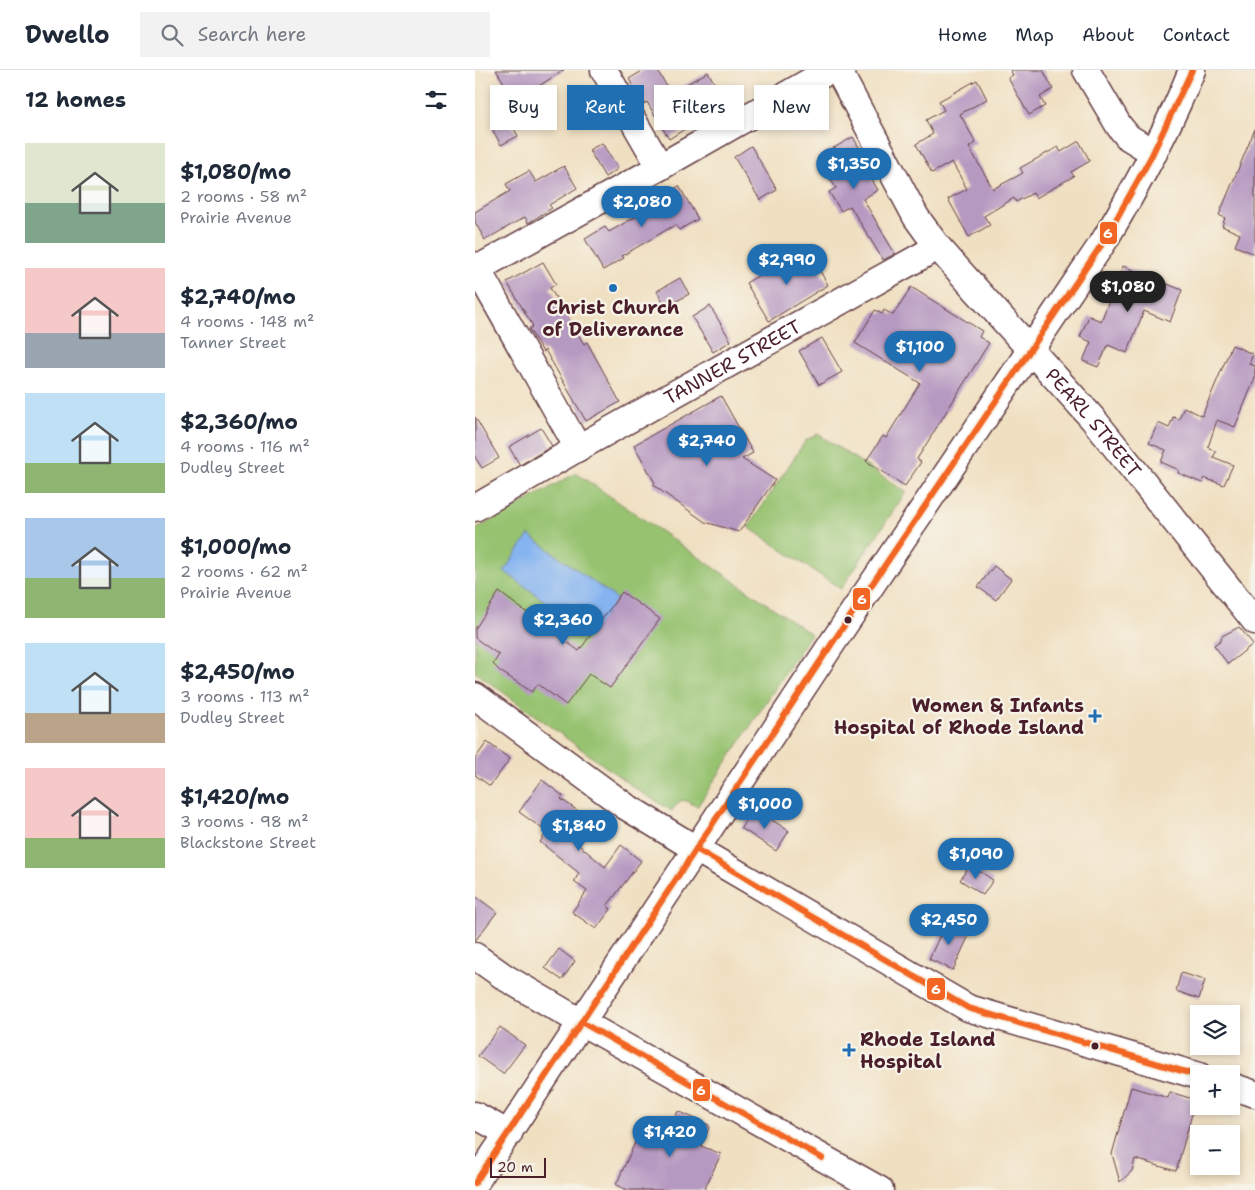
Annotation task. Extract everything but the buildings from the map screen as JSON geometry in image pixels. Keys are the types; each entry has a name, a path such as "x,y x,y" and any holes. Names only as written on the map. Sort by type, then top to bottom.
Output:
{"street":[{"path":"604,70 660,167"},
{"path":"578,448 476,268 831,70"},
{"name":"PEARL STREET","path":"838,70 916,217 937,246 1093,419 1255,621"},
{"path":"1086,70 1119,126 1128,137 1154,153"},
{"path":"475,1183 696,849 1104,241 1131,197 1154,153 1192,70"},
{"name":"TANNER STREET","path":"475,508 937,246"},
{"path":"475,696 625,806 968,1008 1190,1073"},
{"path":"475,956 506,978 581,1022 880,1190"},
{"path":"1240,1089 1255,1094"},
{"path":"475,1116 509,1134"}],"green space":[{"path":"818,434 906,492 841,589 748,527 806,440"},
{"path":"576,473 811,634 697,807 683,800 672,811 639,791 475,672 475,530"}],"water":[{"path":"529,535 617,599 591,635 504,571"}],"transit line":[{"name":"6","path":"475,1183 833,642 1104,241 1151,157 1192,70"},
{"name":"6","path":"696,849 968,1008 1190,1073"},
{"name":"6","path":"581,1022 822,1158"}],"place":[{"name":"Christ Church of Deliverance","path":"613,288"},
{"name":"Women & Infants Hospital of Rhode Island","path":"1095,716"},
{"name":"Rhode Island Hospital","path":"849,1050"}]}
